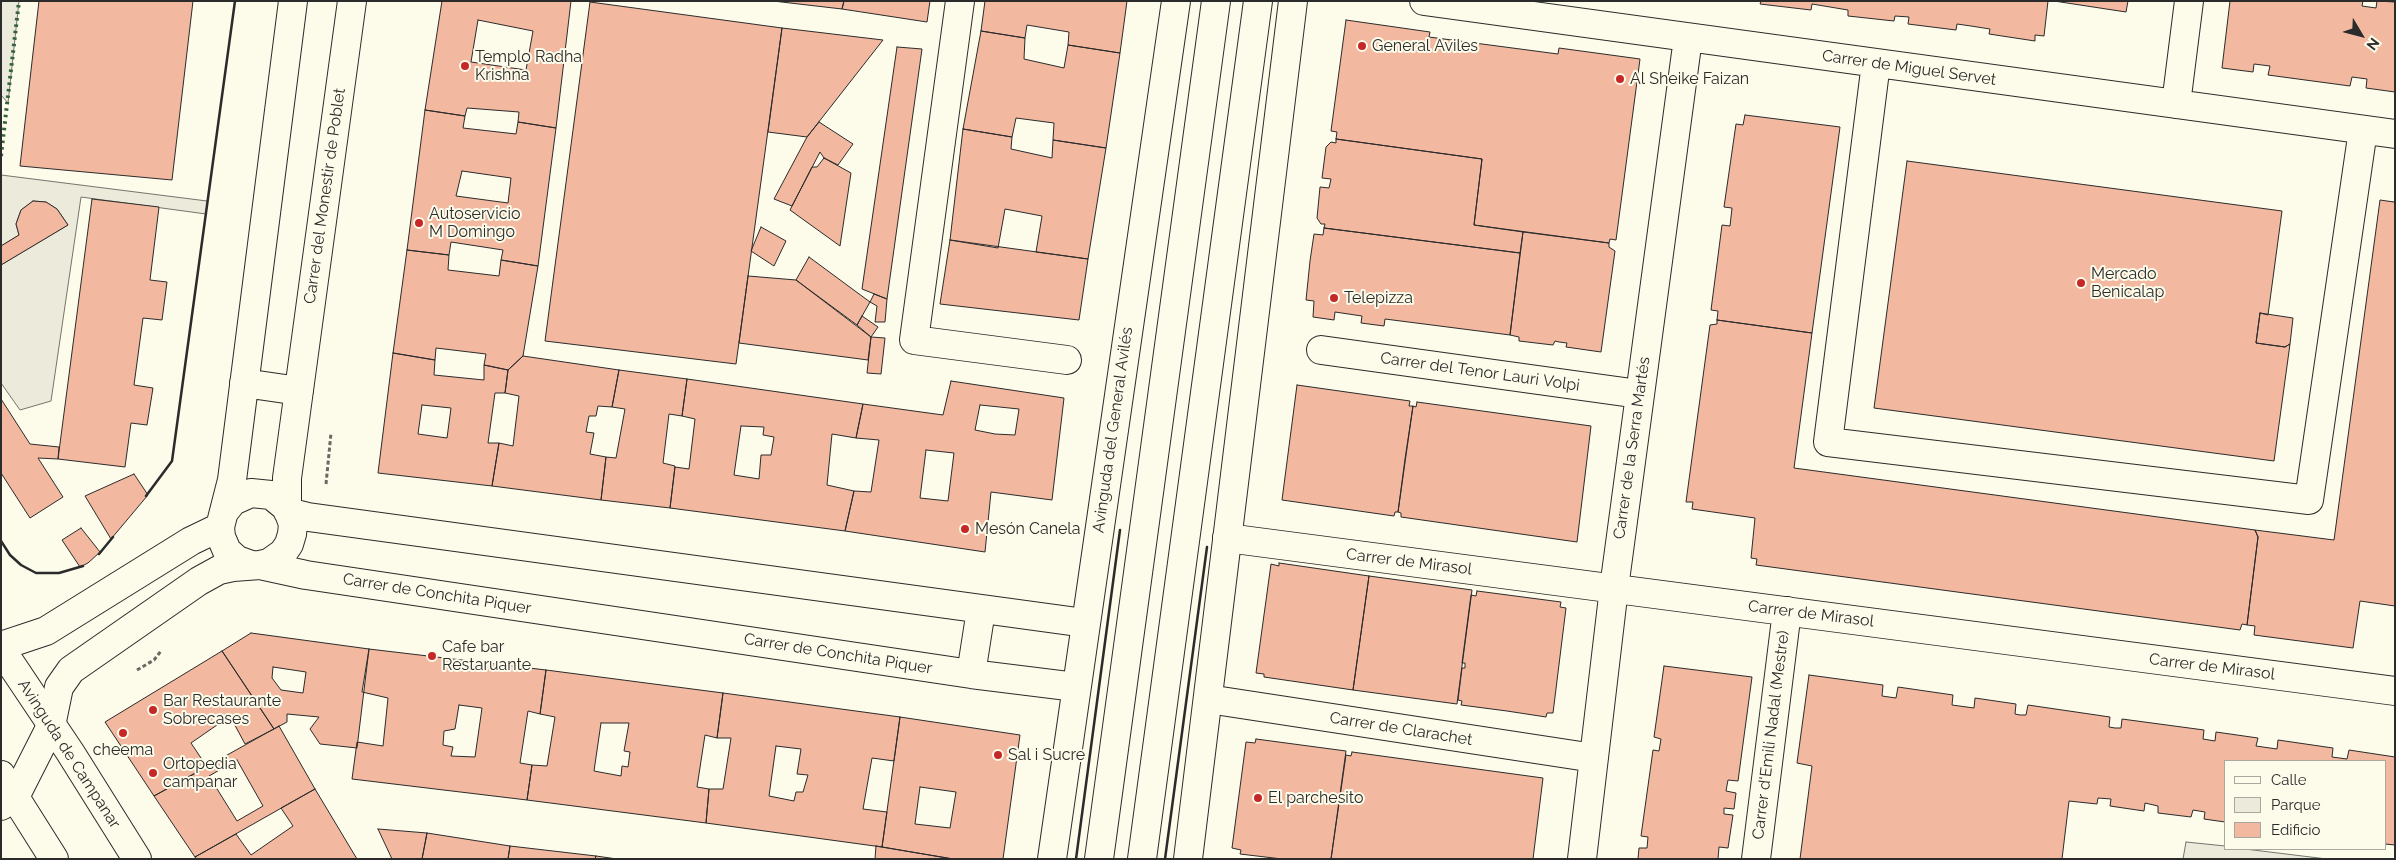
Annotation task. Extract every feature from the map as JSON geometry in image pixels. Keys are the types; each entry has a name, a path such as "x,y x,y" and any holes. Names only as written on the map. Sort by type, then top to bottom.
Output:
{"street":[{"path":"256,565 237,560 227,551 221,537 232,480 293,1"},
{"name":"Carrer del Monestir de Poblet","path":"256,565 275,560 290,544 293,524 287,510 287,478 352,1"},
{"path":"960,1 914,340 1068,360"},
{"name":"Avinguda del General Avilés","path":"1052,859 1176,1"},
{"path":"1099,859 1216,1"},
{"path":"1142,859 1258,1"},
{"path":"1188,859 1293,1"},
{"name":"Carrer de Miguel Servet","path":"1424,1 2395,134"},
{"path":"2176,104 2189,1"},
{"name":"Carrer de la Serra Martés","path":"1582,859 1639,394 1688,38"},
{"path":"1876,63 1828,442 2309,500 2362,130"},
{"name":"Carrer del Tenor Lauri Volpi","path":"1321,350 1639,394"},
{"path":"244,383 299,391"},
{"path":"1,648 46,631 191,541 223,519 233,501 251,493 271,495 287,510 308,517 1085,623"},
{"name":"Carrer de Mirasol","path":"1227,538 2395,691"},
{"name":"Carrer de Conchita Piquer","path":"6,792 51,726 60,687 71,670 199,581 218,570 256,565 306,575 971,674 1076,687"},
{"path":"971,674 981,610"},
{"name":"Carrer d'Emili Nadal (Mestre)","path":"1756,859 1787,611"},
{"name":"Avinguda de Campanar","path":"1,648 70,752 137,859"},
{"name":"Carrer de Clarachet","path":"1208,699 1594,758"},
{"path":"6,792 54,859"}],"green space":[{"path":"1,1 19,1 8,103 1,95"},
{"path":"1,175 207,201 206,214 81,197 51,401 20,410 1,383 1,265 68,225 57,209 46,202 33,201 21,210 16,224 19,235 1,246"},
{"path":"2186,842 2224,846 2224,850 2253,850 2327,859 2183,859"}],"building":[{"path":"39,1 193,1 172,180 20,166"},
{"name":"Templo Radha Krishna","path":"442,1 571,1 556,128 518,122 519,112 467,108 465,116 425,110","holes":["478,20 533,31 526,70 471,62"]},
{"path":"773,1 844,1 842,9"},
{"path":"844,1 930,1 927,22 842,9"},
{"path":"985,1 1127,1 1120,53 1068,45 1069,32 1027,25 1025,38 981,31"},
{"path":"1761,1 2048,1 2044,36 2035,35 2035,41 1989,34 1990,29 1971,26 1957,24 1956,30 1908,24 1909,17 1895,16 1894,21 1848,16 1848,10 1812,4 1811,10 1760,4"},
{"path":"2054,1 2128,1 2126,12"},
{"path":"2230,1 2363,1 2362,6 2376,8 2377,1 2395,2 2395,92 2366,88 2367,79 2352,77 2350,86 2268,75 2270,66 2254,64 2253,72 2222,68"},
{"path":"590,2 782,28 736,364 545,341"},
{"path":"1346,20 1430,32 1429,37 1558,54 1559,48 1640,59 1616,240 1610,239 1609,243 1474,225 1482,159 1336,139 1337,132 1331,131"},
{"path":"782,28 883,40 807,137 768,132"},
{"path":"981,31 1025,38 1024,59 1064,68 1068,45 1120,53 1106,148 1053,140 1054,123 1016,118 1012,137 963,129"},
{"path":"897,47 922,49 887,299 862,289"},
{"path":"425,110 465,116 463,128 516,134 518,122 556,128 538,266 501,260 503,250 451,242 449,255 407,250","holes":["462,171 511,178 508,203 456,196"]},
{"path":"1745,115 1840,127 1812,333 1717,320 1718,311 1711,310 1722,225 1730,226 1732,208 1724,207 1736,124 1743,125"},
{"path":"819,122 853,144 838,165 824,158 820,152 792,206 774,199 807,137"},
{"path":"963,129 1012,137 1011,149 1052,158 1053,140 1106,148 1088,259 1036,252 1042,216 1005,209 998,248 950,240"},
{"path":"1336,139 1482,159 1474,225 1523,232 1520,253 1324,228 1325,224 1321,224 1317,218 1320,187 1329,188 1331,179 1322,178 1326,147 1331,142 1336,143"},
{"path":"824,158 851,173 840,246 790,210 812,167 817,167"},
{"name":"Mercado Benicalap","path":"1907,161 2282,211 2268,315 2260,313 2256,343 2285,347 2290,344 2274,461 1874,408"},
{"path":"92,199 159,207 150,280 167,282 162,320 143,318 134,385 153,388 147,425 131,423 125,467 58,459"},
{"path":"2395,199 2395,606 2360,601 2353,648 2254,635 2255,626 2247,625 2258,537 2255,530 2334,540 2380,200 2394,202"},
{"path":"33,201 46,202 57,209 68,225 1,265 1,246 19,235 16,224 21,210"},
{"path":"761,227 786,241 774,266 751,251"},
{"path":"1324,228 1520,253 1510,335 1385,319 1384,326 1361,323 1362,316 1335,312 1334,320 1313,317 1314,301 1306,300 1310,261 1314,234 1323,235"},
{"path":"1523,232 1609,243 1609,247 1615,251 1601,352 1566,347 1567,343 1555,341 1553,345 1519,341 1519,337 1510,335"},
{"path":"950,240 1088,259 1079,320 940,304"},
{"path":"407,250 449,255 448,270 499,276 501,260 538,266 523,356 508,370 484,365 486,354 436,348 435,360 393,353"},
{"path":"809,257 870,302 857,325 796,280"},
{"path":"748,276 796,280 871,337 868,360 739,343"},
{"path":"874,294 887,299 885,322 875,322 877,306 870,302"},
{"path":"2260,313 2293,318 2290,344 2285,347 2256,343"},
{"path":"862,316 878,327 871,337 857,325"},
{"path":"1717,320 1812,333 1794,468 2255,530 2258,537 2247,625 2242,624 2240,630 1756,565 1757,559 1751,558 1755,518 1692,509 1693,502 1686,502 1710,325 1717,324"},
{"path":"871,337 885,338 881,374 867,373"},
{"path":"393,353 435,360 434,375 484,380 484,365 508,370 505,393 495,393 488,443 499,443 492,486 378,473","holes":["422,405 451,408 447,438 418,434"]},
{"path":"523,356 619,370 612,407 598,406 596,416 589,416 586,432 594,433 590,454 606,457 601,500 492,486 499,443 513,446 519,396 505,393 508,370"},
{"path":"619,370 687,379 682,416 669,414 663,463 675,466 670,508 601,500 606,457 616,458 625,409 612,407"},
{"path":"687,379 863,404 856,438 832,434 827,485 854,491 845,531 670,508 675,467 689,469 695,419 682,416","holes":["741,426 764,427 763,435 774,437 771,455 761,455 759,479 734,475"]},
{"path":"951,381 1064,398 1052,500 991,492 985,552 845,531 854,491 871,492 879,440 856,438 863,404 943,415","holes":["980,405 1019,409 1015,435 975,430","926,450 954,453 948,501 920,498"]},
{"path":"1297,385 1410,401 1409,406 1413,406 1398,512 1395,512 1394,516 1282,500"},
{"path":"1,399 30,444 59,447 58,459 38,458 63,497 30,518 1,473"},
{"path":"1417,402 1591,426 1577,542 1401,517 1401,513 1398,512 1413,406 1416,407"},
{"path":"134,474 148,495 111,539 85,496"},
{"path":"81,528 100,552 88,563 80,567 62,540"},
{"path":"1279,563 1369,576 1353,690 1264,677 1264,674 1256,673 1271,564 1279,566"},
{"path":"1369,576 1472,590 1457,704 1353,690"},
{"path":"1477,591 1561,602 1560,607 1566,608 1553,713 1547,713 1546,717 1461,705 1462,701 1458,700 1462,668 1465,668 1465,663 1462,663 1471,595 1476,596"},
{"path":"251,633 369,649 357,748 320,744 310,729 319,717 287,714 287,722 274,729 222,651","holes":["273,667 306,672 303,693 281,690 272,678"]},
{"path":"369,649 546,670 540,714 528,711 520,763 532,765 527,800 352,779 357,742 383,746 388,698 362,692","holes":["459,705 482,708 475,757 451,756 453,747 443,745 444,731 455,729"]},
{"path":"222,651 274,729 245,744 230,716 191,743 207,767 154,796 105,722"},
{"path":"1664,666 1752,677 1738,781 1728,780 1726,791 1736,793 1734,809 1724,808 1724,814 1733,815 1728,848 1719,847 1718,859 1638,859 1639,848 1647,848 1648,837 1641,836 1653,750 1659,751 1661,739 1654,737"},
{"path":"546,670 723,693 717,738 705,735 697,787 709,789 706,823 527,800 532,765 547,766 555,717 540,714","holes":["601,723 629,723 624,751 630,752 628,767 622,766 621,776 594,771"]},
{"path":"1809,675 1883,685 1882,696 1896,698 1898,687 1953,695 1952,705 1974,708 1975,698 2016,704 2015,714 2020,715 2026,715 2028,705 2110,717 2109,727 2115,728 2121,728 2122,719 2204,730 2203,739 2215,741 2216,732 2258,738 2256,746 2277,749 2278,740 2333,748 2332,757 2347,759 2349,750 2395,757 2395,845 2386,844 2386,760 2224,760 2224,822 2204,819 2205,812 2193,810 2191,817 2158,813 2158,806 2145,803 2144,811 2110,806 2111,799 2098,798 2097,804 2069,801 2062,859 1800,859 1812,766 1797,763"},
{"path":"723,693 900,717 894,761 872,758 863,809 887,812 882,847 706,823 709,789 723,789 731,738 717,738","holes":["776,746 801,749 797,774 808,775 803,792 796,792 794,801 769,796"]},
{"path":"900,717 1020,735 1003,859 953,859 882,847","holes":["920,787 956,792 950,828 915,824"]},
{"path":"279,726 315,789 195,857 154,796","holes":["237,760 263,806 237,821 209,776"]},
{"path":"1256,739 1346,751 1331,859 1282,859 1240,854 1241,850 1232,848 1246,742 1255,743"},
{"path":"1352,752 1543,778 1533,859 1331,859 1346,755 1351,756"},
{"path":"315,789 357,859 196,859 195,857 236,834 251,855 293,826 281,808"},
{"path":"378,829 427,833 422,859 392,859"},
{"path":"427,833 510,846 508,859 422,859"},
{"path":"510,846 596,856 595,859 508,859"},
{"path":"876,846 882,847 953,859 875,859"},
{"path":"596,856 617,859 595,859"}],"hedge":[{"path":"1,156 19,1"}],"wall":[{"path":"146,496 172,461 235,1"},
{"path":"1076,859 1120,530"},
{"path":"99,554 113,537"},
{"path":"1,541 10,555 21,565 36,573 59,573 83,566"},
{"path":"1165,859 1207,547"}],"place":[{"name":"General Aviles","path":"1362,46"},
{"name":"Templo Radha Krishna","path":"465,66"},
{"name":"Al Sheike Faizan","path":"1620,79"},
{"name":"Autoservicio M Domingo","path":"419,223"},
{"name":"Mercado Benicalap","path":"2081,283"},
{"name":"Telepizza","path":"1334,298"},
{"name":"Mesón Canela","path":"965,529"},
{"name":"Cafe bar Restaruante","path":"432,656"},
{"name":"Bar Restaurante Sobrecases","path":"153,710"},
{"name":"cheema","path":"123,733"},
{"name":"Sal i Sucre","path":"998,755"},
{"name":"Ortopedia campanar","path":"153,773"},
{"name":"El parchesito","path":"1258,798"}]}
